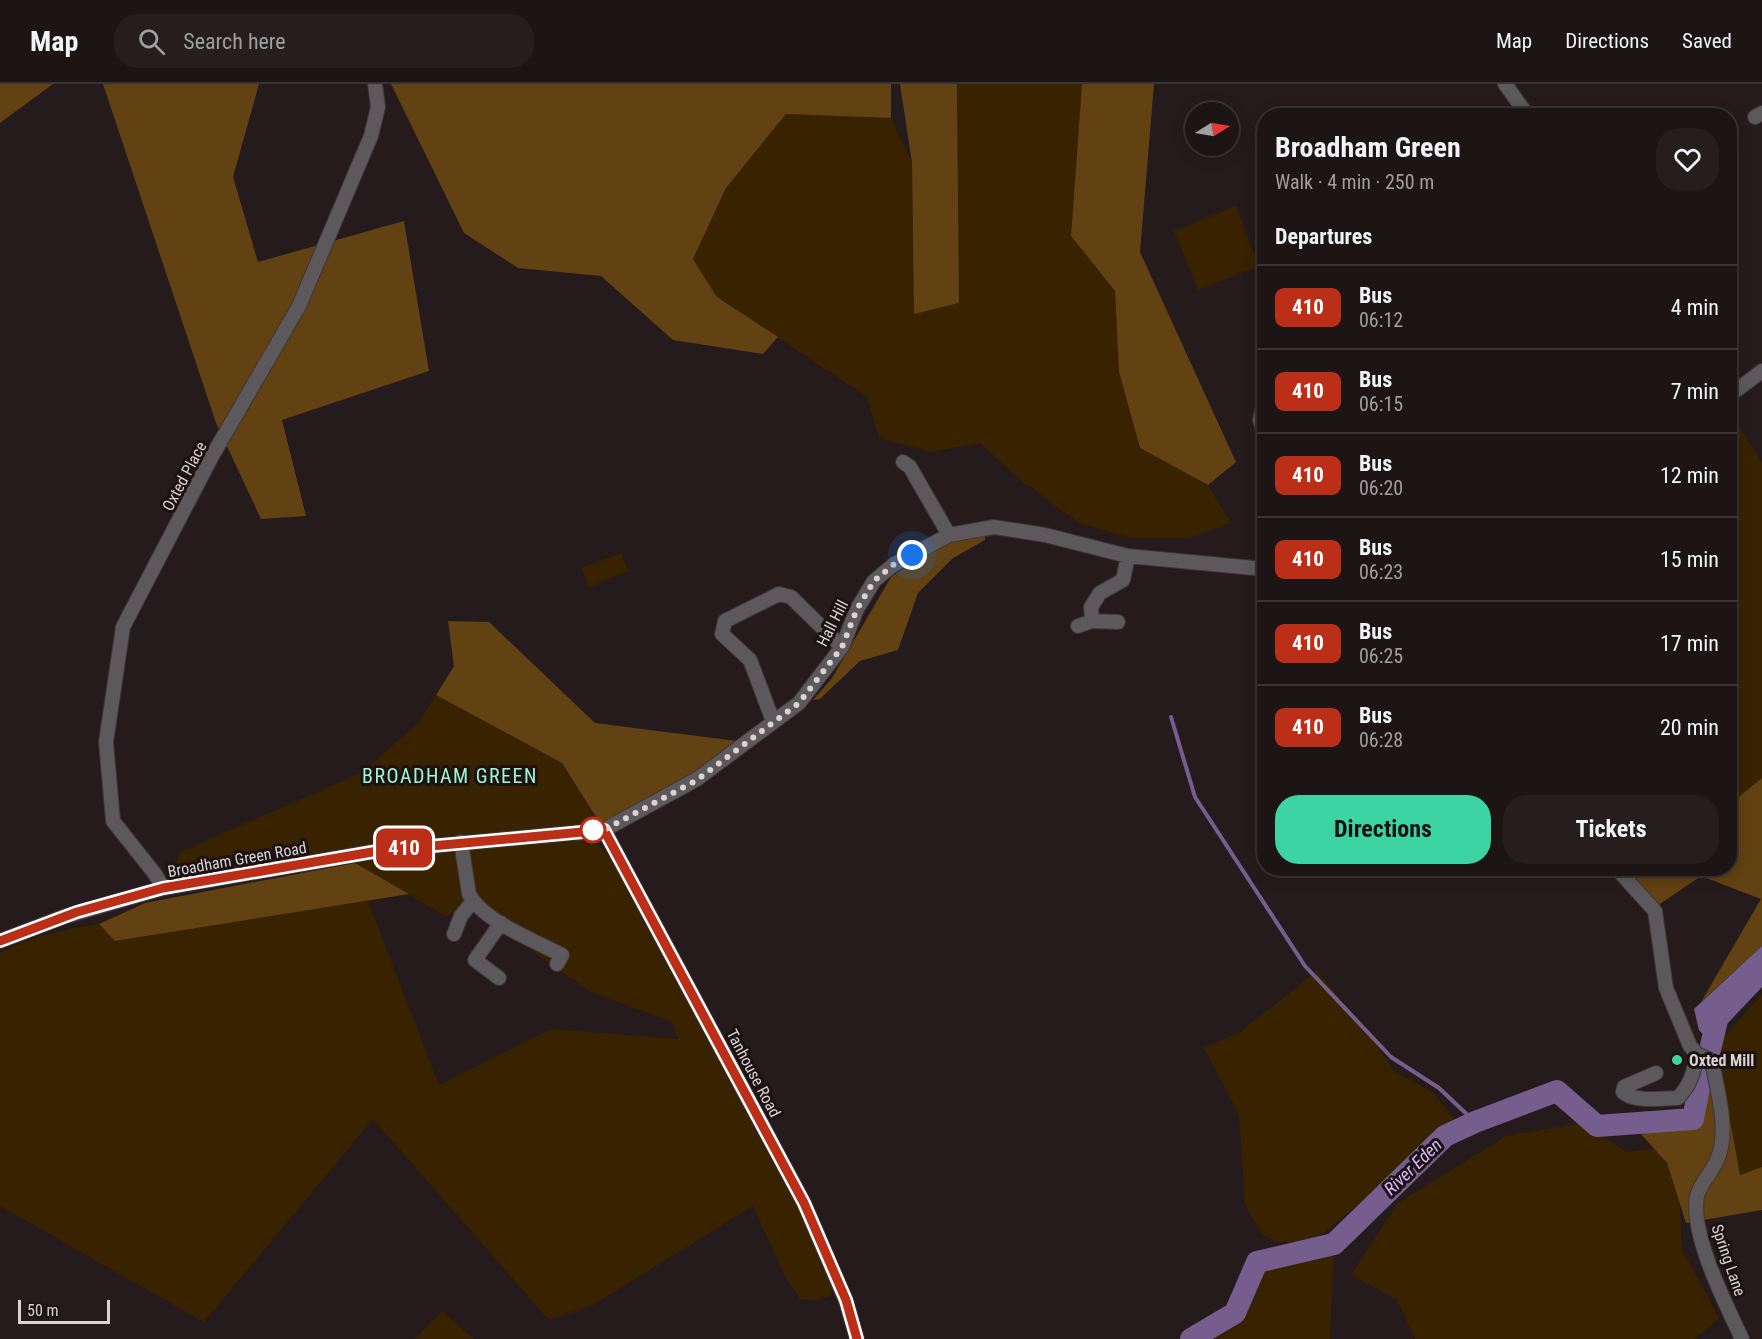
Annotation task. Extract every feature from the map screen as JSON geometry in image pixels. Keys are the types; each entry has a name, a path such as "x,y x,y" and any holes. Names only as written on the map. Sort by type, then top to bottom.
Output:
{"street":[{"name":"Oxted Place","path":"163,888 155,874 113,821 106,742 123,627 211,458 299,306 371,136 378,107 375,84"},
{"path":"1505,84 1522,108"},
{"path":"1737,389 1762,371"},
{"path":"903,462 910,467 949,535"},
{"name":"Hall Hill","path":"604,830 697,780 799,703 842,647 857,609 874,581 893,565 949,535 994,527 1045,535 1128,556 1257,568"},
{"path":"1092,621 1091,607 1100,593 1123,580 1128,556"},
{"path":"773,721 750,660 722,634 725,621 779,594 791,597 842,647"},
{"path":"1078,626 1092,621 1118,622"},
{"name":"Broadham Green Road","path":"0,941 72,914 163,888 378,851 604,830"},
{"name":"Tanhouse Road","path":"604,830 804,1203 846,1300 857,1339"},
{"path":"461,842 469,894 473,901 501,923 562,955 557,964"},
{"name":"Spring Lane","path":"1623,876 1655,911 1666,988 1690,1046 1697,1054 1712,1061 1723,1119 1719,1158 1697,1195 1698,1223 1713,1276 1742,1339"},
{"path":"454,934 461,916 473,901"},
{"path":"499,978 474,960 501,923"},
{"path":"1656,1073 1624,1087 1623,1092 1627,1096 1653,1099 1678,1098 1688,1088 1694,1073 1697,1054"}],"shaded area":[{"path":"0,84 53,84 0,123"},
{"path":"103,84 259,84 233,177 258,262 404,221 429,371 282,420 306,516 261,519 216,423"},
{"path":"391,84 891,84 891,118 786,114 726,188 693,259 717,297 778,337 763,354 673,340 601,276 518,268 464,233"},
{"path":"900,84 957,84 959,303 914,314 912,163"},
{"path":"957,84 1082,84 1071,236 1115,291 1119,372 1140,448 1208,485 1231,523 1189,538 1131,538 1079,523 1022,481 980,443 931,452 879,438 867,397 717,297 693,259 726,188 786,114 891,118 912,163 914,313 959,303"},
{"path":"1082,84 1154,84 1140,252 1236,462 1208,485 1140,448 1119,372 1115,291 1071,236"},
{"path":"1236,206 1257,261 1257,267 1198,290 1174,231"},
{"path":"1737,423 1762,462 1762,778 1737,798"},
{"path":"985,532 985,540 953,558 918,593 898,650 860,661 820,699 813,700 832,678 891,577 937,546"},
{"path":"621,553 628,571 589,587 582,568"},
{"path":"448,621 489,622 595,723 745,742 604,830 562,763 436,695 454,666"},
{"path":"436,695 562,763 598,822 581,824 583,839 602,848 614,862 764,1137 819,1249 833,1289 830,1296 817,1300 800,1299 785,1276 753,1206 593,1305 549,1320 373,1119 204,1322 0,1206 0,953 24,942 61,931 99,924 115,941 367,899 439,1085 551,1029 678,1039 672,1022 589,991 465,903 447,917 355,863 352,851 171,881 180,852 363,772 419,722"},
{"path":"1762,778 1762,946 1701,1002 1761,899 1701,876 1737,876 1737,798"},
{"path":"355,863 409,894 115,941 99,924 145,903"},
{"path":"1631,876 1701,876 1657,906"},
{"path":"1762,946 1762,987 1727,1024 1713,1045 1699,1030 1694,1009"},
{"path":"1317,971 1371,1036 1394,1071 1434,1093 1456,1122 1418,1146 1396,1172 1328,1230 1309,1242 1277,1242 1263,1235 1245,1205 1239,1115 1204,1048 1240,1032"},
{"path":"1762,994 1762,1167 1740,1176 1717,1044"},
{"path":"1702,1073 1722,1075 1740,1175 1762,1167 1762,1210 1686,1223 1667,1163 1639,1132 1685,1126"},
{"path":"1583,1123 1626,1152 1677,1146 1682,1249 1719,1318 1695,1339 1415,1339 1397,1300 1351,1275 1398,1203 1506,1136"},
{"path":"1334,1244 1330,1339 1191,1339 1235,1313 1257,1262"},
{"path":"442,1311 474,1339 415,1339"}],"waterway":[{"path":"1171,717 1195,797 1305,966 1391,1057 1439,1088 1475,1122"},
{"name":"River Eden","path":"1710,1050 1718,1016"},
{"name":"River Eden","path":"1191,1339 1235,1313 1257,1262 1334,1244 1445,1136 1475,1122 1557,1091 1597,1126 1693,1119 1703,1067"}],"bus line":[{"name":"410","path":"0,941 77,912 163,888 378,851 604,830 819,1233 846,1300 857,1339"}],"place":[{"name":"Oxted Mill","path":"1677,1060"}],"district":[{"name":"BROADHAM GREEN","path":"450,776"}],"route":[{"path":"593,830 584,831 604,830 697,780 799,703 842,647 857,609 874,581 893,565 912,555"}]}
